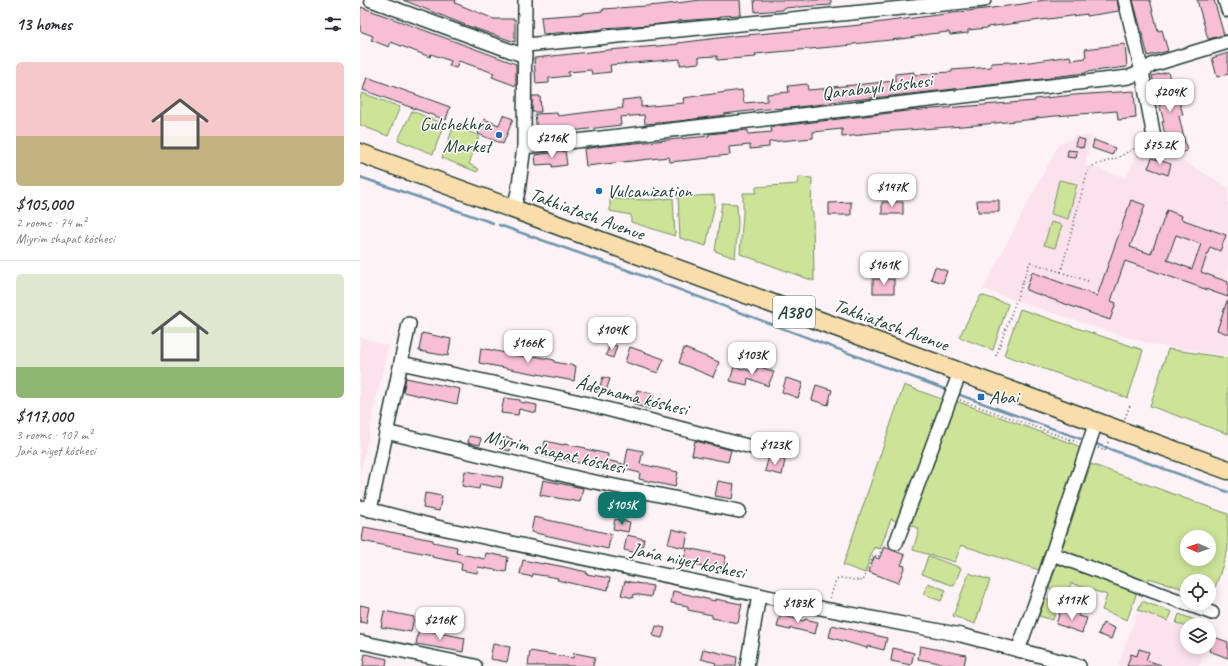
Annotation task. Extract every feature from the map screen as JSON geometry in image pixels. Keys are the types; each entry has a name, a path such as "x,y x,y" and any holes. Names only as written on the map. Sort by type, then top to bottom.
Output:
{"highway":[{"name":"Takhiatash Avenue","path":"360,153 1228,470"}],"street":[{"path":"371,0 525,51 984,0"},
{"path":"513,210 518,192 524,147 525,0"},
{"path":"1125,0 1142,72 1155,144"},
{"path":"1225,0 1228,10"},
{"name":"Qarabaylı kóshesi","path":"524,147 1129,77 1142,72 1152,65 1228,42"},
{"path":"365,509 386,432 408,324"},
{"name":"Ádepnama kóshesi","path":"401,363 580,402 759,449"},
{"path":"896,543 960,372"},
{"path":"1018,650 1096,422"},
{"name":"Miyrim shapat kóshesi","path":"386,432 585,480 738,511"},
{"name":"Jańa niyet kóshesi","path":"365,509 494,540 825,609 961,635 1079,666"},
{"path":"1052,554 1212,613"},
{"path":"747,666 759,595"},
{"path":"360,642 475,666"}],"path":[{"path":"1060,272 1087,173 1090,167 1117,158 1136,148 1155,144"},
{"path":"996,356 1030,262 1088,281"},
{"path":"950,398 1088,445"},
{"path":"1122,419 1125,419 1130,405"},
{"path":"1105,451 1108,442"},
{"path":"825,609 836,580 841,578 863,582 874,555 878,557 883,545 886,542 896,543"}],"shaded area":[{"path":"1074,136 1092,136 1085,165 1126,178 1139,150 1184,162 1228,187 1228,356 1155,345 1110,332 983,289 1059,144 1072,139"},
{"path":"360,337 388,346 360,474"},
{"path":"1138,611 1180,626 1180,654 1203,654 1199,666 1118,666"}],"green space":[{"path":"362,93 400,107 388,136 360,125 360,98"},
{"path":"412,111 444,124 433,154 398,140"},
{"path":"454,125 479,136 469,164 479,169 477,172 442,158"},
{"path":"799,177 812,178 811,211 813,213 814,281 740,254 743,193 756,193 756,187 797,184"},
{"path":"1059,180 1077,184 1068,219 1051,214"},
{"path":"714,195 715,204 706,246 680,238 678,197"},
{"path":"673,198 675,236 631,222 631,215 610,211 610,199 652,200"},
{"path":"722,203 737,204 738,224 735,258 715,251"},
{"path":"1051,222 1062,225 1055,248 1044,245"},
{"path":"981,295 1008,304 993,350 959,337"},
{"path":"1020,309 1143,350 1128,398 1004,355"},
{"path":"1168,349 1228,358 1228,434 1150,406"},
{"path":"904,385 944,400 899,522 891,519 880,549 874,547 865,573 843,565"},
{"path":"956,401 1076,445 1080,449 1042,571 961,545 955,562 913,550 919,529 910,525"},
{"path":"1091,464 1228,514 1228,549 1216,585 1216,574 1180,574 1180,588 1149,578 1146,584 1061,551"},
{"path":"928,556 961,568 954,586 922,574"},
{"path":"1061,563 1133,589 1136,595 1127,620 1102,610 1107,595 1071,583 1066,597 1052,591 1049,587 1057,564"},
{"path":"969,573 990,580 975,624 953,616"},
{"path":"928,583 946,590 941,601 923,594"},
{"path":"1045,599 1058,603 1053,620 1039,616"},
{"path":"1142,601 1172,612 1168,621 1138,610"},
{"path":"1179,614 1190,618 1180,618 1180,624 1176,623"}],"building":[{"path":"403,0 456,0 455,3 494,19 515,19 515,42 468,26"},
{"path":"701,0 740,0 741,15 720,16 720,18 677,21 651,25 543,34 541,17 583,14 603,11 603,9 660,5"},
{"path":"754,0 831,0 831,5 783,8 783,10 755,12"},
{"path":"1044,0 1117,0 1119,11 987,27 968,30 968,33 950,35 949,32 853,45 755,54 756,57 717,60 717,56 699,57 699,63 680,65 680,59 610,65 611,72 592,74 591,70 568,72 569,76 549,78 549,83 536,84 534,58 678,44 734,36 851,26"},
{"path":"1133,0 1150,0 1158,31 1162,30 1168,51 1148,56"},
{"path":"1197,0 1214,0 1224,35 1208,39"},
{"path":"361,7 516,64 516,86 492,77 494,73 459,61 456,68 449,66 451,61 431,54 430,57 391,42 389,47 371,40 373,36 360,31"},
{"path":"1125,44 1127,67 1051,78 831,102 790,108 766,109 679,121 645,124 644,115 620,117 621,125 537,133 535,114 557,113 558,116 623,108 622,100 641,98 641,107 684,103 683,98 742,90 744,103 767,101 767,94 789,92 788,86 807,84 808,90 833,88 895,81 895,74 914,72 914,75 933,74 952,72 952,70 991,67 991,63 1030,62 1070,56 1071,60 1086,58 1085,49"},
{"path":"1228,53 1228,74 1217,77 1212,58"},
{"path":"1168,72 1174,93 1177,92 1183,115 1179,116 1187,151 1170,155 1162,122 1164,122 1152,76"},
{"path":"367,77 450,107 446,120 363,90"},
{"path":"1134,91 1136,118 1118,120 1117,111 976,125 881,132 842,137 842,129 813,132 813,138 769,142 769,147 750,149 750,145 729,147 730,155 670,162 669,157 586,166 584,149 604,146 709,136 709,134 748,130 748,134 772,132 771,127 907,111 1035,101 1035,99 1074,95"},
{"path":"532,96 540,96 541,112 532,112"},
{"path":"503,115 513,119 503,144 478,134 484,119 499,125"},
{"path":"1077,138 1085,140 1083,148 1075,145"},
{"path":"1094,140 1115,148 1112,155 1092,148"},
{"path":"1068,150 1077,151 1076,158 1067,157"},
{"path":"565,151 567,165 552,167 552,164 536,165 535,155"},
{"path":"1152,158 1171,164 1168,175 1148,168"},
{"path":"977,200 999,200 999,212 978,212"},
{"path":"1131,200 1145,205 1130,247 1151,254 1167,210 1182,216 1181,219 1226,235 1220,251 1210,247 1201,272 1228,282 1228,297 1125,261 1111,301 1116,303 1110,320 1026,290 1032,272 1097,296","holes":["1176,235 1201,244 1192,269 1167,260"]},
{"path":"851,202 851,215 829,215 829,203"},
{"path":"882,202 903,202 903,214 882,214"},
{"path":"935,267 947,271 943,283 931,279"},
{"path":"873,279 894,279 894,293 873,293"},
{"path":"1228,301 1228,334 1217,330"},
{"path":"422,333 451,339 448,356 419,351"},
{"path":"610,344 617,346 613,358 606,355"},
{"path":"630,347 664,359 658,373 625,362"},
{"path":"481,348 525,357 525,354 576,366 574,381 479,363"},
{"path":"684,348 719,362 713,377 679,363"},
{"path":"758,366 774,372 768,386 748,378 747,385 730,381 734,367 756,372"},
{"path":"603,377 610,379 606,391 599,389"},
{"path":"406,378 460,389 457,404 403,392"},
{"path":"786,378 803,383 798,398 782,392"},
{"path":"816,385 832,390 828,405 812,400"},
{"path":"637,390 654,394 650,409 634,405"},
{"path":"504,398 520,400 520,402 537,405 536,413 519,409 518,415 501,413"},
{"path":"469,436 481,438 480,445 468,443"},
{"path":"505,437 512,439 510,451 502,449"},
{"path":"545,441 586,448 585,449 608,454 607,460 623,464 622,471 542,456"},
{"path":"695,441 731,450 728,462 692,455"},
{"path":"628,448 643,451 640,464 678,472 675,487 639,479 640,473 624,469"},
{"path":"769,456 785,460 782,475 765,471"},
{"path":"465,471 503,477 501,488 480,484 479,489 462,486"},
{"path":"543,480 583,488 580,502 540,495"},
{"path":"718,481 734,484 732,499 715,496"},
{"path":"425,493 442,496 439,511 423,508"},
{"path":"534,517 611,534 608,549 531,532"},
{"path":"615,519 630,522 628,532 613,529"},
{"path":"364,527 433,540 433,542 457,547 456,553 485,559 486,553 508,557 506,572 478,567 477,573 461,570 462,563 432,557 432,555 362,541"},
{"path":"672,529 688,533 685,548 668,544"},
{"path":"627,535 644,539 641,554 624,550"},
{"path":"884,547 905,555 901,565 905,566 898,583 869,572 874,557 879,559"},
{"path":"687,548 726,556 723,571 683,563"},
{"path":"523,560 560,566 587,572 586,574 610,578 608,590 557,580 558,578 533,574 532,577 520,574"},
{"path":"625,581 653,586 651,597 634,594 633,598 621,595"},
{"path":"673,591 715,601 715,599 742,604 738,623 712,618 712,615 688,610 688,606 671,603"},
{"path":"360,605 369,607 366,623 360,622"},
{"path":"1061,609 1079,613 1078,616 1087,618 1082,633 1056,624"},
{"path":"384,611 414,617 411,632 381,627"},
{"path":"780,615 804,621 805,619 818,622 815,634 791,628 790,630 777,627"},
{"path":"1103,623 1115,628 1111,639 1098,634"},
{"path":"832,625 887,638 884,650 868,646 867,648 829,637"},
{"path":"656,626 665,628 662,638 653,636"},
{"path":"419,629 465,638 463,652 416,644"},
{"path":"1216,638 1228,642 1228,658 1216,654"},
{"path":"493,644 510,647 507,662 490,659"},
{"path":"920,646 966,655 964,666 956,666 918,659"},
{"path":"893,648 914,653 911,665 891,661"},
{"path":"703,649 737,657 736,666 715,666 716,663 701,659"},
{"path":"1139,649 1149,652 1146,660 1161,665 1127,666 1131,654 1137,656"},
{"path":"530,651 573,658 574,653 595,657 593,666 528,666"},
{"path":"365,654 387,659 386,666 363,666"}],"waterway":[{"path":"360,177 493,223"},
{"path":"499,225 627,270 947,390"},
{"path":"960,395 1084,440"},
{"path":"1096,444 1228,492"}],"place":[{"name":"Gulchekhra Market","path":"499,135"},
{"name":"Vulcanization","path":"599,191"},
{"name":"Abai","path":"981,397"}]}
